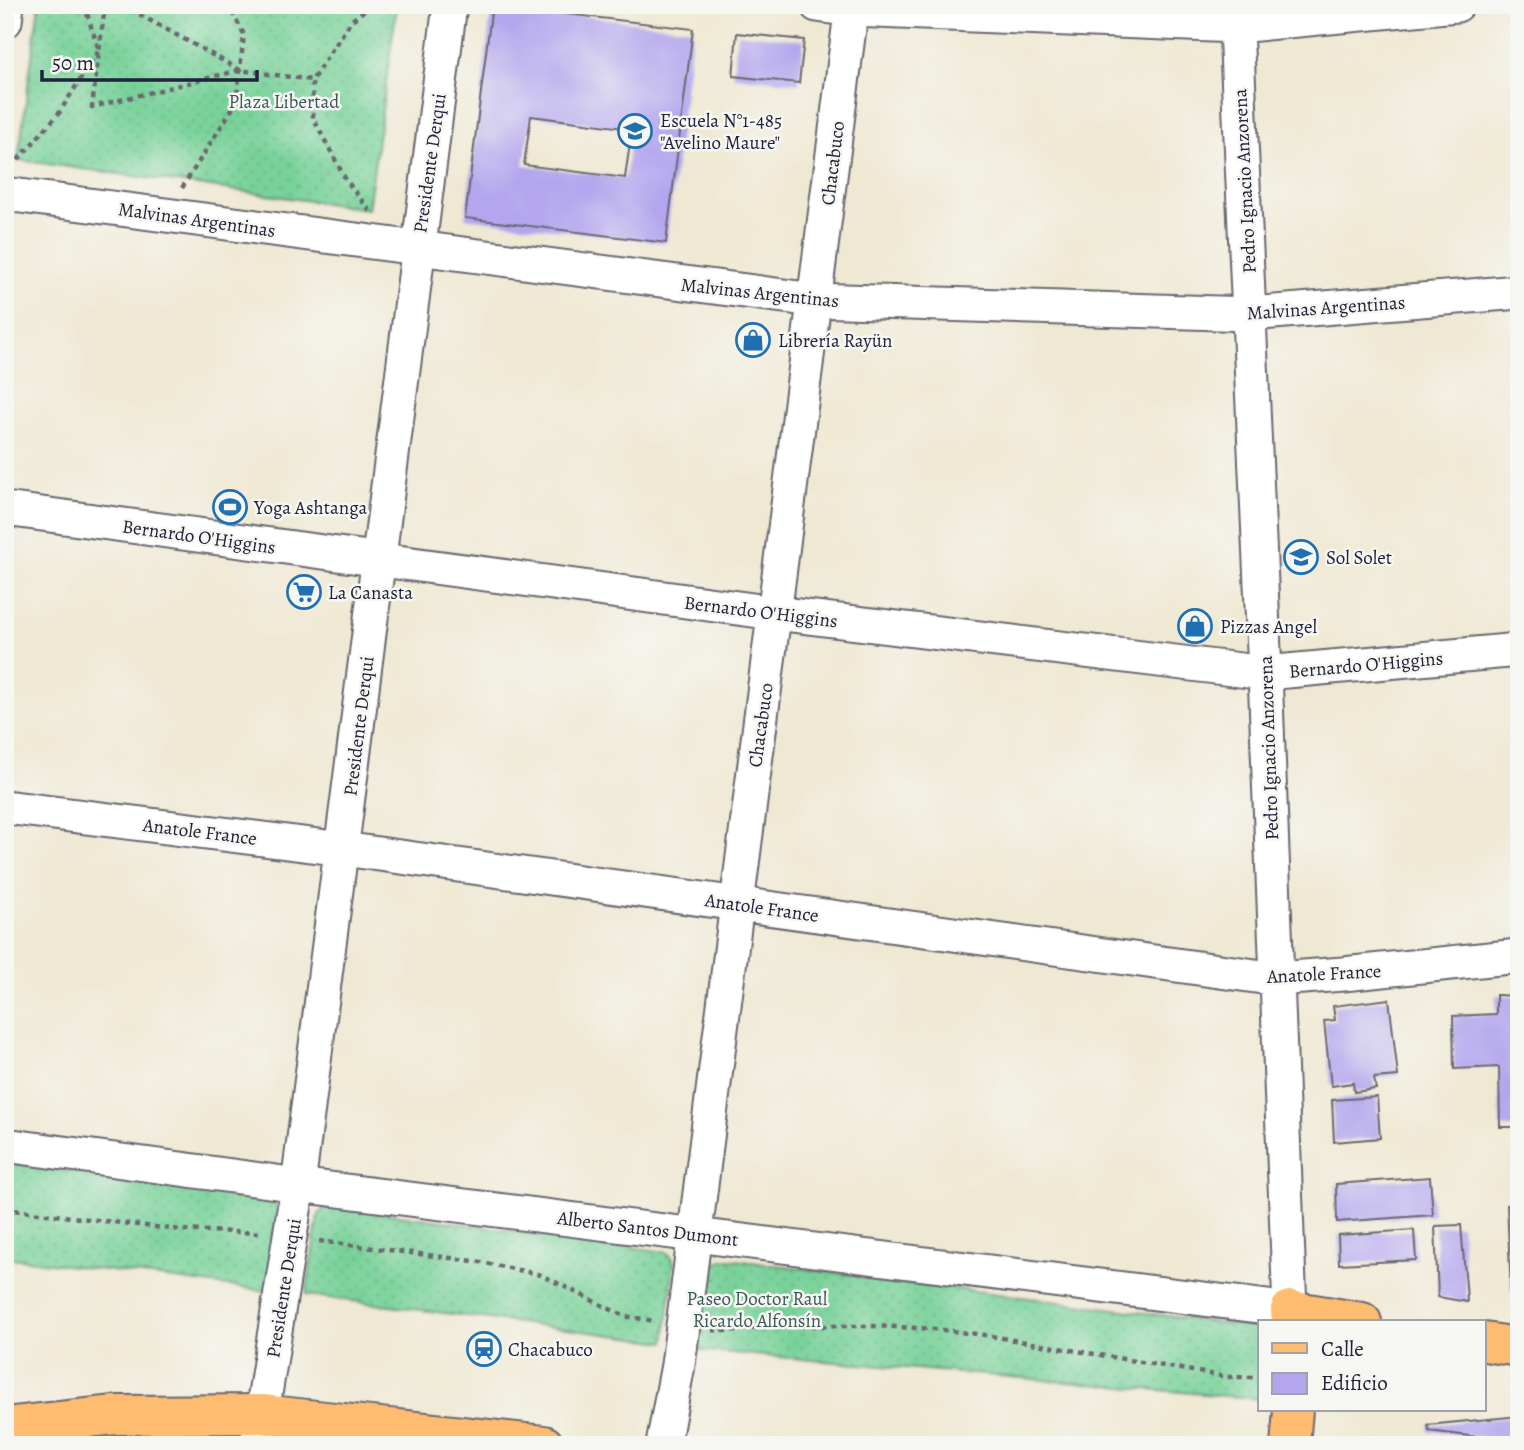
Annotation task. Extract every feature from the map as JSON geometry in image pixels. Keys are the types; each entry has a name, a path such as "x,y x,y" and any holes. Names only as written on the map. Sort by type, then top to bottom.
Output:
{"main road":[{"path":"1291,1316 1338,1320"},
{"path":"1486,1342 1519,1347"},
{"path":"1290,1445 1293,1412"},
{"path":"5,1427 115,1415 260,1429 544,1445"}],"street":[{"path":"5,21 7,5"},
{"name":"Presidente Derqui","path":"260,1429 298,1185 343,849 450,5"},
{"path":"817,5 1236,16 1457,5"},
{"name":"Chacabuco","path":"663,1445 676,1381 852,8"},
{"name":"Pedro Ignacio Anzorena","path":"1236,16 1291,1316"},
{"name":"Malvinas Argentinas","path":"5,194 814,300 1250,314 1519,292"},
{"name":"Bernardo O'Higgins","path":"5,509 775,613 1265,673 1519,650"},
{"name":"Anatole France","path":"5,807 343,849 1276,979 1519,956"},
{"name":"Alberto Santos Dumont","path":"5,1145 693,1234 1291,1316"}],"path":[{"path":"84,5 99,50"},
{"path":"105,5 92,107 240,69"},
{"path":"122,5 240,69 312,79"},
{"path":"169,215 184,183 236,103 244,35 229,5"},
{"path":"371,5 352,20 312,79 313,118 346,180 368,209 378,217"},
{"path":"18,160 59,113 99,50"},
{"path":"5,1209 180,1230 228,1230 290,1236 481,1262 541,1275 624,1316 724,1331 782,1326 935,1329 985,1335 1227,1377 1258,1377"}],"green space":[{"name":"Plaza Libertad","path":"39,5 397,5 368,209 18,160"},
{"path":"5,1162 271,1198 278,1208 266,1291 5,1257"},
{"name":"Paseo Doctor Raul Ricardo Alfonsín","path":"333,1206 666,1252 672,1257 674,1264 665,1342 306,1295 318,1216 324,1208"},
{"name":"Paseo Doctor Raul Ricardo Alfonsín","path":"729,1259 1258,1328 1258,1399 698,1350 707,1282 714,1266"}],"building":[{"path":"492,5 693,29 666,243 465,218","holes":["531,116 632,129 625,178 524,165"]},
{"path":"737,33 804,40 799,83 733,76"},
{"path":"1496,995 1519,996 1519,1127 1500,1127 1499,1067 1454,1069 1453,1016 1496,1014"},
{"path":"1389,999 1398,1076 1374,1078 1376,1089 1354,1092 1353,1083 1331,1086 1324,1021 1335,1020 1333,1006"},
{"path":"1377,1097 1380,1138 1334,1142 1332,1100"},
{"path":"1430,1177 1433,1215 1337,1222 1336,1184"},
{"path":"1519,1204 1519,1292 1511,1292 1507,1205"},
{"path":"1461,1225 1467,1302 1438,1297 1435,1226"},
{"path":"1414,1230 1416,1260 1339,1264 1338,1235"},
{"path":"1519,1416 1519,1442 1429,1431 1428,1425"}],"place":[{"name":"Escuela N°1-485 \"Avelino Maure\"","path":"635,131"},
{"name":"Librería Rayün","path":"753,340"},
{"name":"Yoga Ashtanga","path":"230,507"},
{"name":"Sol Solet","path":"1301,557"},
{"name":"La Canasta","path":"304,592"},
{"name":"Pizzas Angel","path":"1195,626"},
{"name":"Chacabuco","path":"484,1349"}]}
